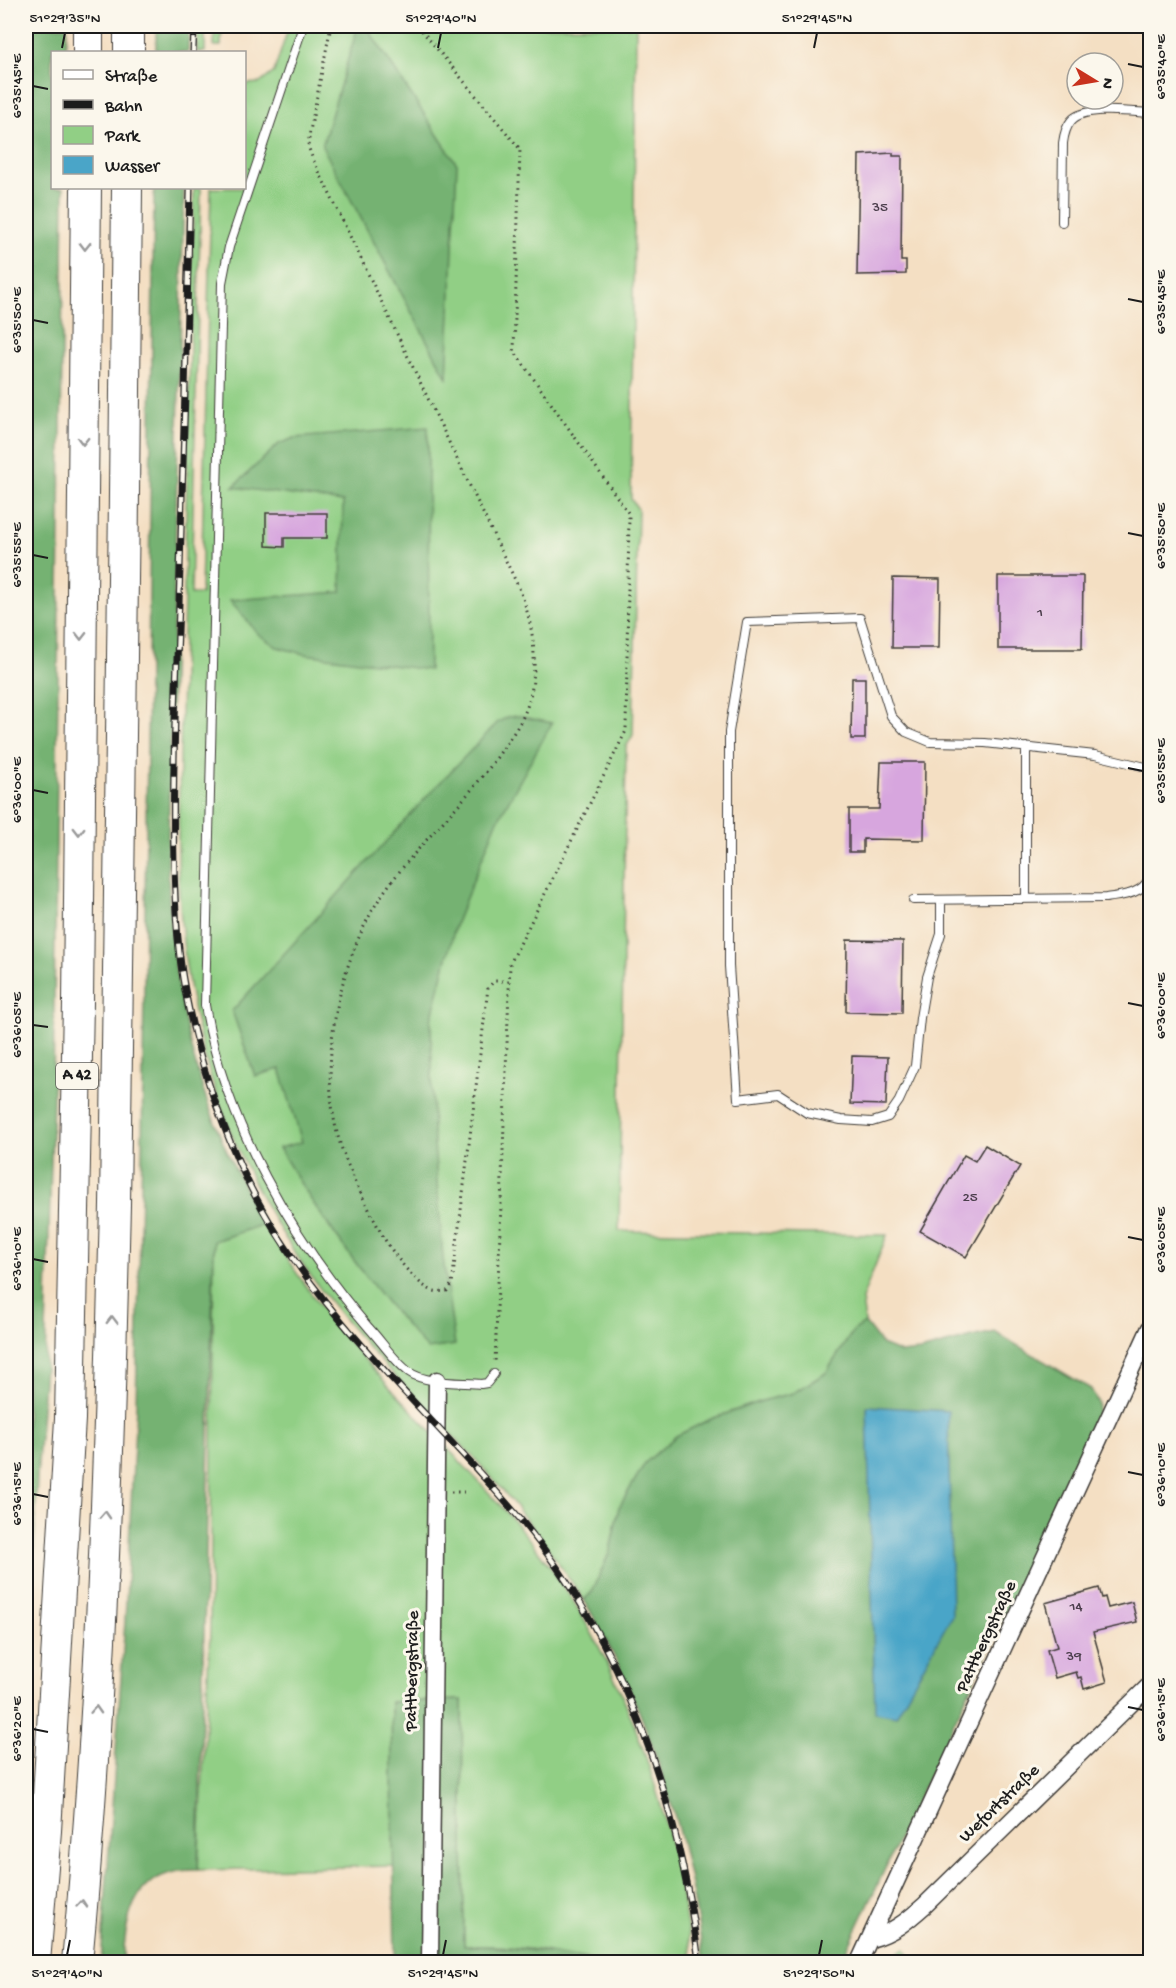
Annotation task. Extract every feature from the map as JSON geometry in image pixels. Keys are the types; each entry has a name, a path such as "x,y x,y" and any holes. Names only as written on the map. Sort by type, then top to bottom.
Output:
{"highway":[{"path":"88,26 88,51"},
{"path":"129,26 129,51"},
{"name":"A 42","path":"35,1962 46,1831 70,1419 78,1003 86,189"},
{"name":"A 42","path":"77,1962 90,1830 110,1421 119,1003 127,189"}],"street":[{"name":"Pattbergstraße","path":"859,1962 1150,1328"},
{"name":"Pattbergstraße","path":"430,1962 437,1380"},
{"name":"Wefortstraße","path":"870,1939 901,1927 1150,1685"}],"lane":[{"path":"303,26 229,246 222,283 205,1005 209,1029 236,1115 264,1173 307,1246 355,1311 409,1372 417,1376 481,1384 487,1383 494,1374"},
{"path":"1062,222 1063,143 1065,131 1071,120 1091,111 1150,113"},
{"path":"941,900 941,934 927,977 915,1066 899,1101 888,1117 872,1122 841,1120 807,1113 778,1094 738,1099 729,966 729,732 747,622 860,618 891,716 906,732 930,742 985,743 1095,754 1150,768"},
{"path":"1026,747 1026,898"},
{"path":"913,900 1106,898 1134,894 1146,885 1150,878"}],"path":[{"path":"331,26 308,146 519,588 528,609 535,667 527,708 511,738 484,777 388,886 363,927 345,979 334,1021 330,1060 333,1106 339,1139 352,1176 381,1233 404,1265 432,1291 447,1291 452,1284 488,988 494,981 510,981"},
{"path":"418,26 520,149 514,351 629,514 626,731 510,964 494,1374"}],"green space":[{"path":"26,26 67,26 66,51 51,51 51,189 64,189 53,1098 45,1367 26,1700"},
{"path":"156,26 189,26 188,51 156,51"},
{"path":"198,26 205,26 205,51 197,51"},
{"path":"215,26 222,26 221,46 214,46"},
{"path":"289,26 636,26 631,499 638,509 633,735 626,747 619,1231 887,1235 862,1299 865,1323 853,1331 826,1373 793,1393 711,1419 677,1436 619,1507 610,1551 592,1592 584,1600 506,1494 359,1337 303,1264 268,1209 240,1153 217,1095 199,1035 187,973 180,908 178,841 194,189 201,189 191,594 201,594 211,189 246,189 246,84 260,83 274,72"},
{"path":"358,26 366,26 457,164 447,378 322,146"},
{"path":"154,189 184,189 168,841 170,916 179,990 195,1063 220,1135 264,1224 214,1241 198,1870 177,1871 161,1876 148,1885 138,1896 132,1909 127,1925 123,1962 101,1962 125,1621 136,1406 142,1145"},
{"path":"428,427 429,670 304,654 277,647 258,634 230,600 341,592 343,502 233,487 279,444 294,438"},
{"path":"518,716 552,723 496,824 456,923 431,1020 433,1130 443,1258 455,1345 427,1349 348,1252 311,1200 279,1148 302,1142 280,1069 255,1076 232,1011 430,793 498,722 508,717"},
{"path":"264,1224 335,1325 383,1380 485,1488 533,1544 566,1590 594,1638 619,1688 640,1741 657,1794 672,1849 692,1959 677,1962 603,1962 538,1950 499,1946 464,1946 462,1700 391,1702 394,1866 198,1870 210,1632 214,1241"},
{"path":"865,1323 882,1345 901,1353 920,1351 995,1332 1091,1389 1098,1403 1097,1420 841,1962 704,1962 687,1866 662,1775 647,1731 628,1687 608,1643 584,1600 592,1592 610,1551 619,1507 645,1463 676,1436 711,1419 793,1393 826,1373 853,1331"},
{"path":"462,1700 464,1946 517,1949 603,1962 395,1962 391,1702"},
{"path":"905,1948 913,1962 885,1962"}],"water":[{"path":"867,1406 948,1411 952,1615 896,1716 875,1712"}],"building":[{"path":"893,153 893,156 902,156 901,261 906,261 906,274 857,275 859,155"},
{"path":"266,513 327,513 327,538 284,538 284,547 266,546"},
{"path":"998,576 1083,576 1082,649 998,649"},
{"path":"893,578 940,579 939,648 892,648"},
{"path":"852,678 865,678 865,739 851,739"},
{"path":"881,762 925,762 924,840 863,839 863,852 849,852 849,809 879,809"},
{"path":"847,940 903,941 902,1013 846,1012"},
{"path":"852,1056 888,1057 886,1105 850,1104"},
{"path":"985,1145 1020,1166 966,1257 920,1231 964,1155 975,1161"},
{"path":"1099,1588 1108,1608 1132,1602 1137,1622 1093,1632 1107,1682 1084,1689 1081,1677 1078,1678 1076,1672 1055,1678 1047,1650 1057,1647 1045,1603"}],"railway":[{"path":"193,51 194,26"},
{"path":"190,189 175,734 174,880 180,959 189,1012 201,1057 222,1122 240,1165 266,1216 297,1264 368,1352 521,1520 558,1568 590,1619 618,1673 642,1728 661,1785 690,1902 699,1962"}]}
